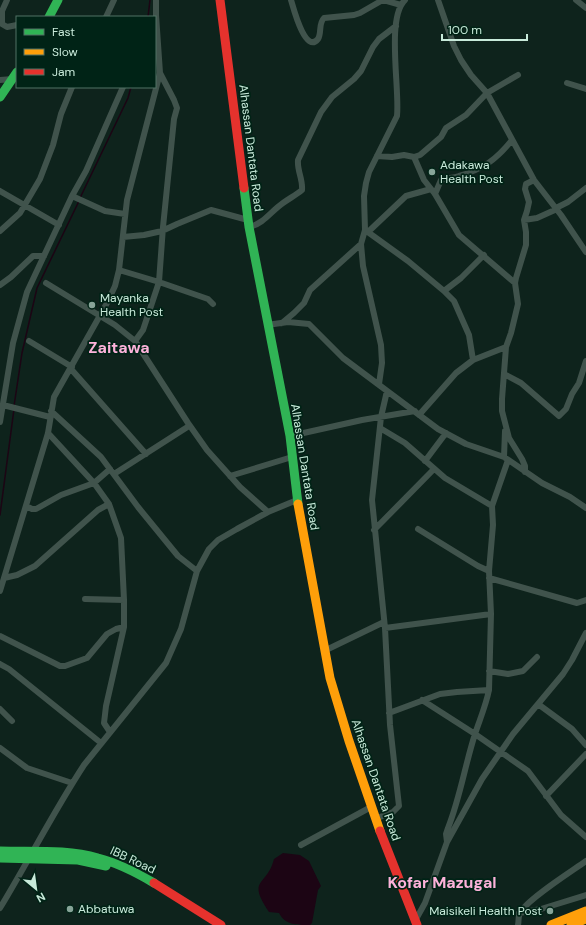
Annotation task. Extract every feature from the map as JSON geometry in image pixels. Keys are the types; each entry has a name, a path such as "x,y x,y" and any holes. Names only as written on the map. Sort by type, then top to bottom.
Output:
{"street":[{"path":"7,0 2,11 2,24 7,26 16,25"},
{"path":"50,16 58,0"},
{"path":"106,16 114,0"},
{"path":"0,592 48,433 54,397 58,388 72,368 115,286 119,270 124,214 160,73 156,0"},
{"name":"Alhassan Dantata Road","path":"220,0 249,223 267,325 290,436 297,500 324,651 330,678 371,807 416,923"},
{"path":"291,0 303,34 308,40 311,41 316,41 318,38 320,23 324,18 354,15 381,1 401,5"},
{"path":"379,384 382,363 381,345 362,266 361,244 366,231 364,196 369,172 397,116 396,26 401,5 406,0"},
{"path":"438,0 454,46 461,60 474,80 487,93 534,180 586,252"},
{"path":"576,0 586,8"},
{"path":"123,237 144,235 162,231 211,210 257,225 264,221 278,208 302,190 302,184 297,167 298,160 321,112 332,96 361,71 373,47 379,39 396,26"},
{"path":"135,341 143,330 159,282 162,231 174,119 177,108 160,73"},
{"path":"0,80 15,75"},
{"path":"0,97 15,75"},
{"path":"377,156 392,157 420,155 441,137 446,128 466,115 487,93 518,75"},
{"path":"567,83 586,89"},
{"path":"0,231 20,213 40,179 53,145 61,114 72,88"},
{"path":"0,422 5,405 15,336 27,292 86,172 123,88"},
{"path":"366,231 406,196 433,191 441,180 471,173 484,167 497,158 512,140"},
{"path":"414,156 424,180 433,191 459,235 516,283"},
{"path":"446,842 446,834 461,787 475,734 487,702 489,690 491,614 489,574 493,526 492,506 506,458 502,399 506,347 518,304 516,283 517,272 526,245 524,220 529,202 526,184 534,180"},
{"path":"524,220 538,218 556,209 586,188"},
{"path":"0,191 59,225"},
{"path":"74,197 105,212 124,214"},
{"path":"366,231 408,261 454,301 469,335 473,360"},
{"path":"282,323 304,303 310,290 361,244"},
{"path":"444,291 461,278 484,255"},
{"path":"0,285 11,277 33,256 44,256"},
{"path":"119,270 208,299 213,304"},
{"path":"46,283 115,325 135,341 207,450 240,488 268,512"},
{"path":"267,325 282,323 309,324 343,358 438,429 466,444 506,458 542,483 570,497 586,508"},
{"path":"28,341 72,368 146,454"},
{"path":"290,436 362,420 417,413 456,373 473,360 506,347"},
{"path":"504,374 525,386 559,416 566,410 586,361"},
{"path":"375,818 392,812 399,806 389,713 384,625 372,500 381,417 387,391"},
{"path":"5,405 51,414 101,457 138,507 178,556 197,571"},
{"path":"26,506 36,509 61,494 94,483 146,454 190,426"},
{"path":"505,426 509,438 526,466 525,472"},
{"path":"380,428 405,443 445,478 492,506"},
{"path":"48,433 94,483 109,504 121,538 124,627 106,706 104,723 110,732"},
{"path":"425,461 446,433"},
{"path":"230,476 292,457"},
{"path":"374,530 434,469"},
{"path":"0,908 72,783 101,743 166,662 181,629 197,571 209,549 236,529 268,512 297,500"},
{"path":"4,578 17,575 35,566 98,510 109,504"},
{"path":"418,529 489,574 577,603 586,600"},
{"path":"85,599 124,600"},
{"path":"324,651 384,625 491,614"},
{"path":"0,636 60,666 65,666 87,658 107,634 124,627"},
{"path":"416,923 425,903 446,842 482,779 500,752 564,674 586,633"},
{"path":"489,671 508,674 523,671 537,657"},
{"path":"0,664 9,669 101,743"},
{"path":"389,713 440,694 489,690"},
{"path":"422,700 475,734 528,772 560,815 586,837"},
{"path":"538,704 572,729 586,745"},
{"path":"0,709 12,721"},
{"path":"0,748 27,768 72,783"},
{"path":"546,796 586,754"},
{"path":"301,845 371,807"},
{"name":"IBB Road","path":"0,851 78,860 112,868 154,890 211,925"},
{"name":"IBB Road","path":"0,858 31,855 78,854 98,858 116,864 158,885 221,925"},
{"path":"518,925 519,913 538,895 586,861"},
{"path":"519,913 541,909 586,895"},
{"path":"551,925 586,911"},
{"path":"573,925 586,919"}],"shaded area":[{"path":"283,853 300,855 309,861 321,886 318,890 312,923 310,925 292,924 284,920 279,913 269,912 259,893 260,883 271,868 274,859"}],"waterway":[{"path":"148,16 150,0"},
{"path":"80,198 128,98 131,88"},
{"path":"14,406 22,353 37,288 79,201"},
{"path":"0,515 14,409"}],"traffic: fast":[{"path":"50,16 58,0"},
{"path":"0,97 16,73"},
{"path":"244,188 249,227 290,436 298,504"},
{"path":"0,851 62,852 86,855 120,865 154,883"},
{"path":"0,858 78,860 106,866"}],"traffic: slow":[{"path":"298,504 330,678 349,741 380,831"},
{"path":"551,925 586,911"},
{"path":"571,925 586,919"}],"traffic: jam":[{"path":"220,0 244,188"},
{"path":"380,831 417,925"},
{"path":"154,883 221,925"}],"place":[{"name":"Adakawa Health Post","path":"432,172"},
{"name":"Mayanka Health Post","path":"92,305"},
{"name":"Abbatuwa","path":"70,909"},
{"name":"Maisikeli Health Post","path":"550,911"}],"district":[{"name":"Zaitawa","path":"119,347"},
{"name":"Kofar Mazugal","path":"442,882"}]}
